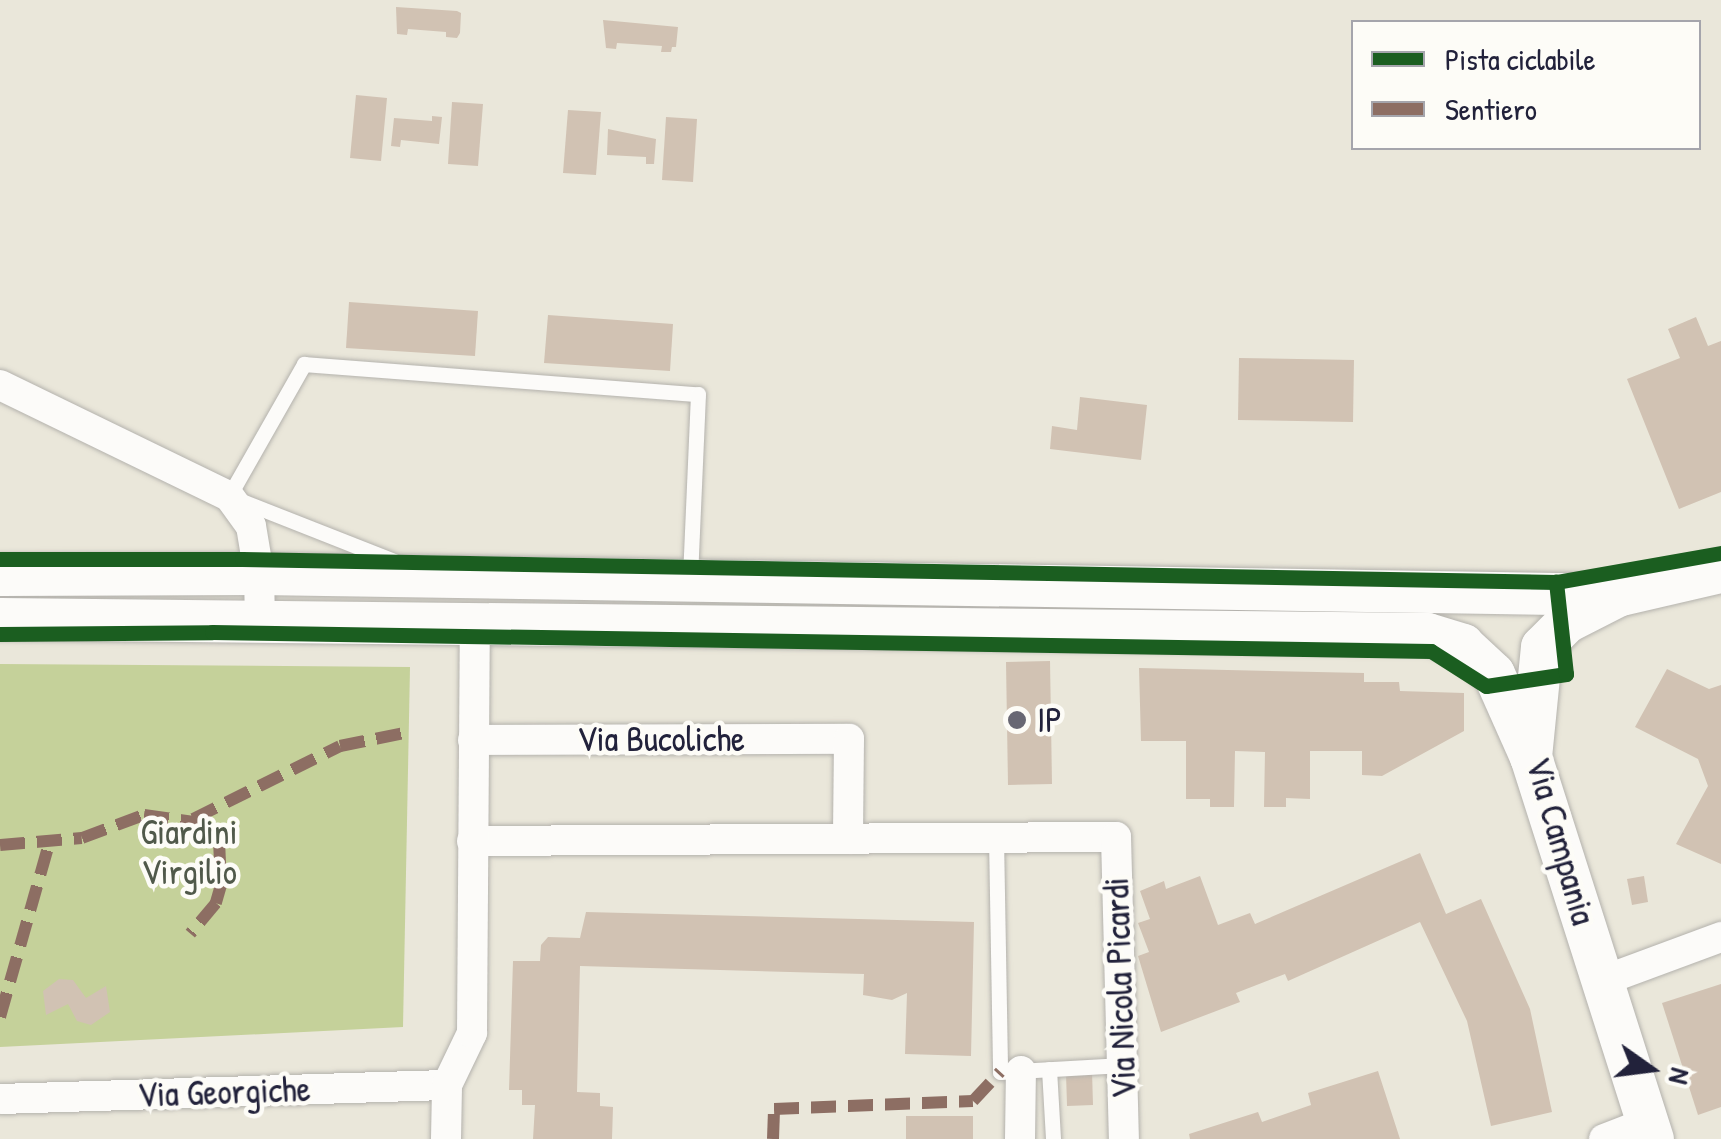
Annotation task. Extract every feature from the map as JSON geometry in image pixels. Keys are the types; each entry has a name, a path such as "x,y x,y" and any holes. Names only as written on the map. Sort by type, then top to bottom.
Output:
{"main road":[{"path":"0,575 259,574 1621,595 1721,572"},
{"name":"Via Campania","path":"1621,595 1567,622 1542,647 1531,757 1650,1130"},
{"path":"0,619 1428,634 1463,646 1494,674 1531,757"}],"street":[{"path":"0,385 229,496 251,526 259,574 260,622"},
{"path":"446,1139 447,1085 472,1032 475,624"},
{"name":"Via Bucoliche","path":"473,740 849,738 848,839"},
{"name":"Via Nicola Picardi","path":"996,838 1116,837 1124,1139"},
{"path":"472,841 996,838"},
{"path":"1602,980 1721,937"},
{"path":"1020,1139 1035,1070"},
{"name":"Via Georgiche","path":"0,1099 447,1085"},
{"name":"Via Campania","path":"1604,1139 1650,1130"}],"lane":[{"path":"435,577 229,496 304,364 698,394 690,581"},
{"path":"996,838 1000,1072 1122,1065"},
{"path":"1035,1070 1052,1139"}],"green space":[{"name":"Giardini Virgilio","path":"0,664 410,667 403,1027 0,1047"}],"building":[{"path":"396,7 457,11 461,13 460,33 457,38 446,37 446,32 408,29 407,35 397,34"},
{"path":"603,20 678,27 676,47 671,52 661,52 662,46 617,43 616,49 606,48"},
{"path":"356,95 387,98 381,161 350,158"},
{"path":"452,102 483,104 478,166 448,164"},
{"path":"568,110 601,112 596,175 563,173"},
{"path":"432,116 442,117 439,144 401,140 400,147 391,146 394,118 432,121"},
{"path":"666,117 697,119 693,182 662,180"},
{"path":"608,129 656,139 654,164 646,164 646,157 607,155"},
{"path":"349,302 478,311 475,356 346,348"},
{"path":"548,315 673,324 670,371 544,363"},
{"path":"1696,317 1708,346 1721,341 1721,492 1679,509 1627,379 1680,358 1668,329"},
{"path":"1239,358 1354,360 1353,422 1238,420"},
{"path":"1080,397 1147,405 1141,460 1050,449 1052,426 1077,430"},
{"path":"1050,661 1052,784 1008,785 1006,662"},
{"path":"1139,668 1364,673 1364,682 1399,682 1400,691 1464,693 1464,731 1382,776 1362,775 1362,751 1310,751 1310,799 1286,798 1286,807 1264,807 1265,752 1235,751 1234,807 1210,807 1210,799 1186,799 1186,741 1141,741"},
{"path":"1667,669 1709,689 1721,685 1721,864 1676,844 1708,786 1698,759 1635,727"},
{"path":"1420,853 1446,914 1481,899 1530,1009 1552,1112 1491,1126 1467,1021 1420,922 1288,981 1285,974 1236,993 1240,1002 1161,1032 1138,956 1149,952 1138,923 1150,919 1140,891 1164,881 1166,889 1200,876 1218,925 1250,913 1255,924"},
{"path":"1644,876 1648,902 1632,905 1627,879"},
{"path":"586,912 974,922 971,1056 905,1054 907,993 892,1000 863,995 864,974 580,966 577,1092 600,1093 600,1106 613,1107 612,1139 533,1139 535,1105 522,1105 522,1090 509,1090 513,961 540,961 541,945 548,937 580,938"},
{"path":"59,979 73,980 86,998 106,986 110,1012 91,1025 77,1021 68,1004 46,1015 43,991"},
{"path":"1721,984 1721,1107 1698,1115 1662,1003"},
{"path":"1092,1071 1093,1105 1067,1106 1066,1073"},
{"path":"1378,1071 1400,1139 1190,1139 1189,1134 1258,1112 1262,1122 1311,1105 1308,1093"},
{"path":"906,1116 973,1116 973,1139 906,1139"}],"marked path":[{"path":"193,819 340,746 409,732"},
{"path":"0,845 82,838 144,815 202,823 219,840 221,885 216,903 190,934"},
{"path":"0,1017 50,840"},
{"path":"773,1139 774,1109 973,1101 1000,1072"}],"cycle path":[{"path":"0,559 242,559 1556,582 1721,553"},
{"path":"0,634 212,632 1431,651 1486,686 1566,674 1556,582"}],"place":[{"name":"IP","path":"1017,720"}]}
